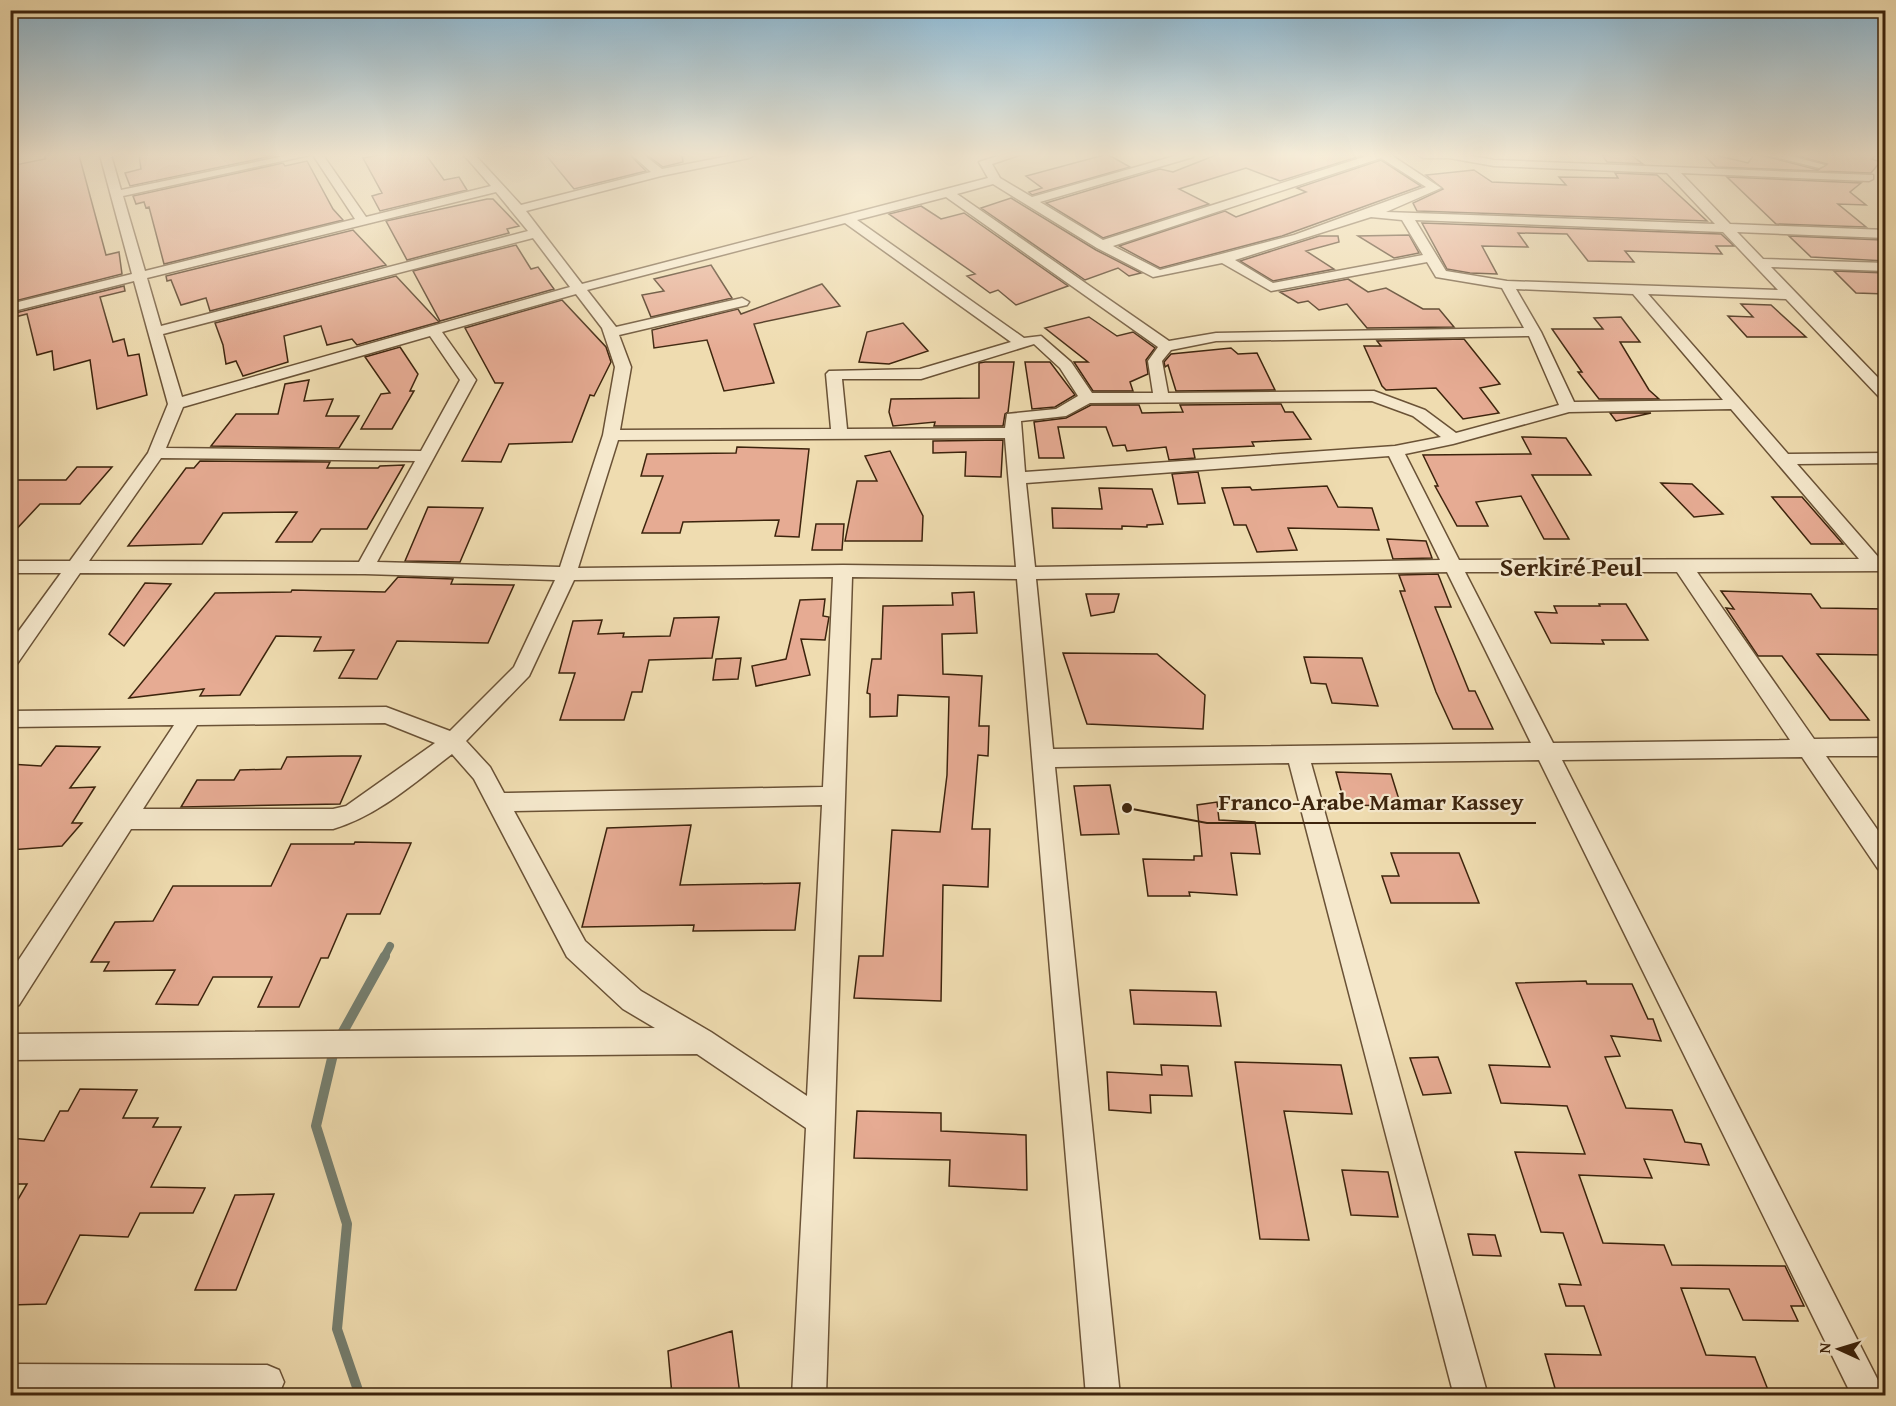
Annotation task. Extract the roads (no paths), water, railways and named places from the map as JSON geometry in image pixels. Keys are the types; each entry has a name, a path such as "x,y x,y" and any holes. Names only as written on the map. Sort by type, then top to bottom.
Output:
{"street":[{"path":"10,659 156,453 176,404 124,221"},
{"path":"10,308 369,221"},
{"path":"124,819 333,819 353,813 369,804 453,741 522,671 567,574 611,435 623,367 610,333 581,288 527,221"},
{"path":"176,404 581,288 836,221"},
{"path":"850,221 1022,343"},
{"path":"988,221 1166,346"},
{"path":"1061,221 1158,274 1226,260 1351,221"},
{"path":"1102,245 1178,221"},
{"path":"1409,221 1441,274 1507,285 1790,295"},
{"path":"1512,221 1886,234"},
{"path":"1720,221 1886,396"},
{"path":"156,332 536,233"},
{"path":"1226,260 1271,287 1431,257"},
{"path":"1760,263 1886,267"},
{"path":"1507,285 1534,332 1568,407"},
{"path":"1637,290 1783,459 1880,565"},
{"path":"610,333 742,302"},
{"path":"365,568 468,380 433,330"},
{"path":"1161,396 1155,361 1166,346 1216,337 1534,332"},
{"path":"839,434 834,374 921,374 1036,339 1058,355 1074,373 1087,398"},
{"path":"1103,1395 1012,433 1013,417 1060,413 1087,398 1374,396 1419,413 1453,439"},
{"path":"1018,478 1395,452 1453,439 1568,407 1735,404"},
{"path":"611,435 1012,433"},
{"path":"1395,452 1870,1395"},
{"path":"156,453 426,456"},
{"path":"1783,459 1886,458"},
{"path":"10,567 365,568 567,574 843,571 1027,573 1452,566 1880,565"},
{"path":"1683,566 1886,862"},
{"path":"808,1395 843,571"},
{"path":"10,719 386,715 453,741 482,773 576,949 632,1000 701,1041 820,1121"},
{"path":"10,996 190,717"},
{"path":"1044,758 1886,747"},
{"path":"1297,754 1471,1395"},
{"path":"497,802 833,796"},
{"path":"10,1047 701,1041"},
{"path":"10,1381 267,1382"}],"waterway":[{"path":"384,957 390,946"},
{"path":"339,1039 385,956"},
{"path":"334,1050 316,1126 347,1224 337,1329 360,1396"}],"place":[{"name":"Franco-Arabe Mamar Kassey","path":"1127,808"}],"district":[{"name":"Serkiré Peul","path":"1571,566"}]}
